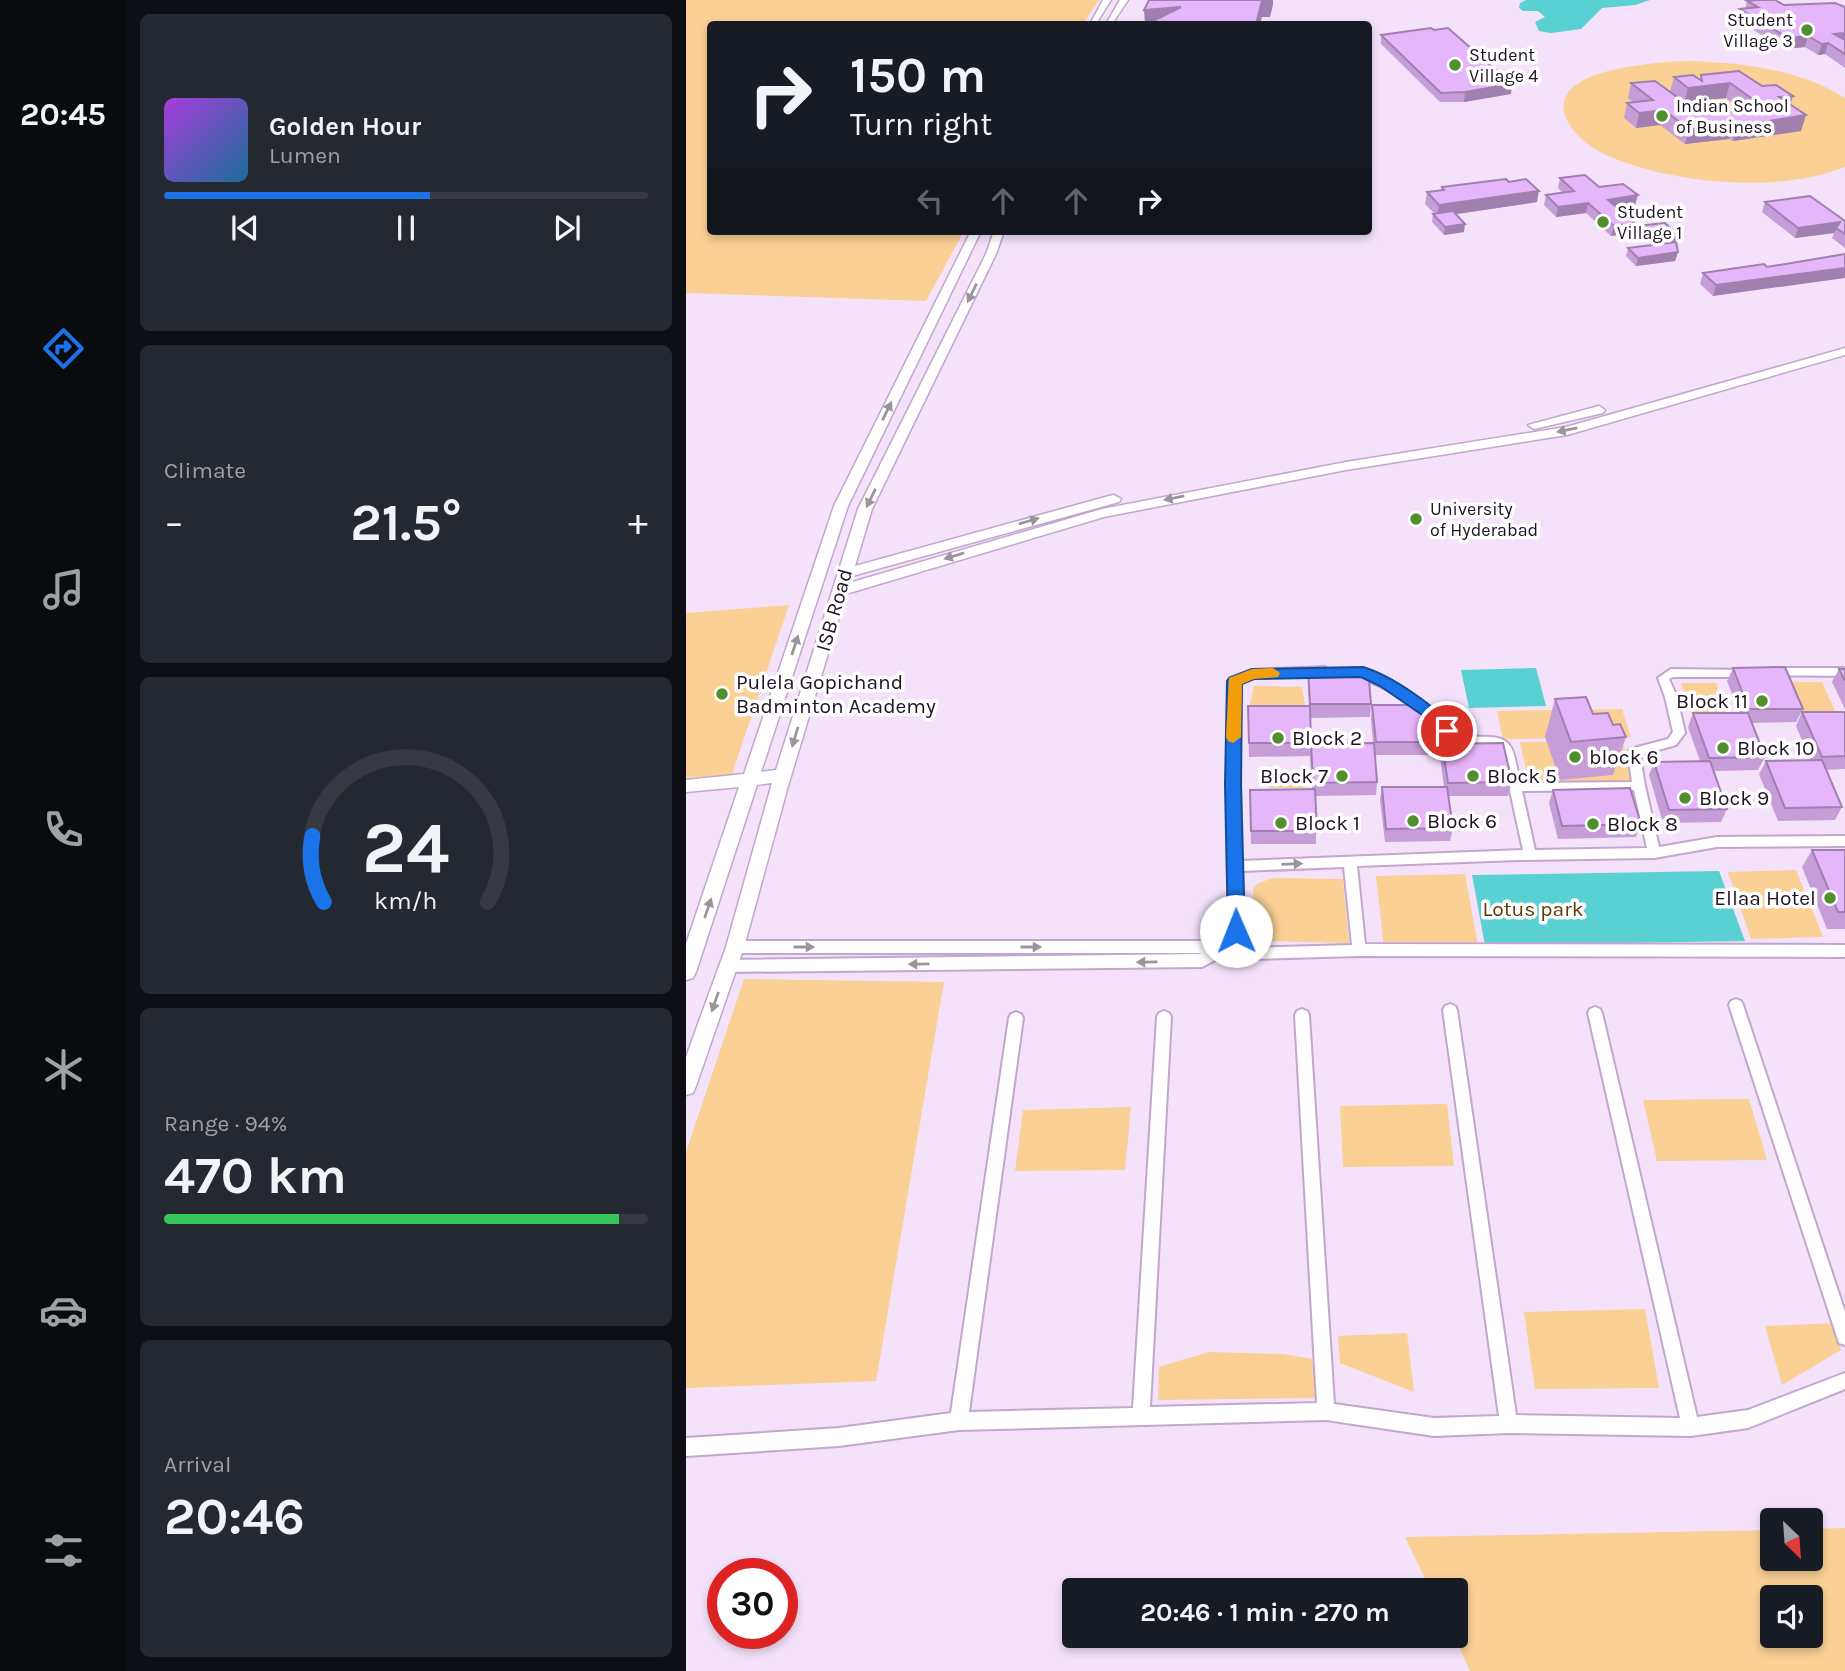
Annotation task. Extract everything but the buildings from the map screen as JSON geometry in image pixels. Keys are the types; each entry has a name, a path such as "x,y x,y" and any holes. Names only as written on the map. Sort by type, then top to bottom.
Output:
{"main road":[{"path":"1095,21 1107,0"},
{"path":"1111,21 1124,0"},
{"name":"ISB Road","path":"686,972 841,506 974,235"},
{"name":"ISB Road","path":"686,1086 735,947 782,781 866,509 991,254 998,235"},
{"path":"846,573 1085,505 1182,484 1539,424 1620,405 1845,341"},
{"path":"840,592 957,554 1102,513 1346,466 1567,431 1845,351"},
{"path":"686,796 782,781"},
{"path":"686,786 749,785"}],"street":[{"path":"1237,953 1233,690 1234,681 1242,676 1363,672 1385,682 1433,716 1454,737 1464,741 1501,743 1506,748 1517,787 1531,855"},
{"path":"1654,853 1634,752 1672,742 1679,733 1671,697 1663,678 1671,673 1845,672"},
{"path":"1517,787 1639,786"},
{"path":"1234,866 1654,853 1717,842 1845,841"},
{"path":"1350,863 1359,950"},
{"path":"735,947 1201,947 1213,954"},
{"path":"727,966 1202,961 1213,954 1359,950 1845,951"},
{"path":"1737,1005 1845,1337"},
{"path":"1450,1010 1509,1424"},
{"path":"1595,1013 1690,1426"},
{"path":"1302,1014 1326,1411"},
{"path":"1141,1416 1164,1017"},
{"path":"959,1422 1016,1018"},
{"path":"686,1447 839,1437 959,1422 1326,1411 1434,1427 1509,1424 1690,1426 1748,1419 1845,1381"}],"shaded area":[{"path":"686,0 1099,0 1085,21 707,21 707,235 962,235 926,301 686,293"},
{"path":"1526,0 1650,0 1635,5 1602,8 1581,29 1551,33 1539,31 1535,22 1545,17 1538,11 1523,11 1519,8 1520,3"},
{"path":"1690,61 1770,69 1809,80 1845,98 1845,167 1788,181 1756,183 1691,178 1630,164 1604,154 1582,139 1566,118 1564,101 1573,88 1589,78 1633,66"},
{"name":"Pulela Gopichand Badminton Academy","path":"789,605 732,774 686,778 686,613"},
{"path":"1536,668 1546,706 1469,708 1461,670"},
{"path":"1787,682 1822,682 1835,711 1798,711"},
{"path":"1681,683 1716,683 1726,712 1690,712"},
{"path":"1254,686 1302,687 1305,707 1249,709"},
{"path":"1622,709 1631,737 1503,739 1497,711"},
{"path":"1622,741 1639,786 1529,784 1520,742"},
{"path":"1269,772 1306,772 1306,788 1269,788"},
{"path":"1796,870 1823,937 1751,939 1728,872"},
{"name":"Lotus park","path":"1719,871 1745,941 1485,945 1472,875"},
{"path":"1465,874 1478,945 1384,948 1376,876"},
{"path":"1272,878 1343,879 1349,943 1256,941 1253,890 1257,884"},
{"path":"744,979 944,982 876,1381 686,1388 686,1152"},
{"path":"1749,1099 1767,1160 1657,1161 1643,1100"},
{"path":"1447,1104 1454,1166 1343,1167 1340,1106"},
{"path":"1131,1107 1125,1170 1015,1171 1023,1110"},
{"path":"1645,1309 1659,1388 1535,1389 1524,1312"},
{"path":"1835,1323 1841,1350 1782,1385 1765,1326"},
{"path":"1407,1333 1414,1392 1340,1363 1338,1336"},
{"path":"1209,1352 1283,1354 1312,1359 1318,1398 1158,1400 1159,1367"},
{"path":"1845,1528 1845,1671 1470,1671 1459,1648 1468,1648 1468,1578 1425,1578 1405,1537 1760,1530 1760,1572 1824,1572 1824,1529"}],"slow traffic":[{"path":"1233,737 1234,681 1242,676 1273,673"}],"place":[{"name":"Student Village 3","path":"1807,30"},
{"name":"Student Village 4","path":"1455,65"},
{"name":"Indian School of Business","path":"1662,116"},
{"name":"Student Village 1","path":"1603,222"},
{"name":"University of Hyderabad","path":"1416,519"},
{"name":"Pulela Gopichand Badminton Academy","path":"722,694"},
{"name":"Block 11","path":"1762,701"},
{"name":"Block 2","path":"1278,738"},
{"name":"Block 10","path":"1723,748"},
{"name":"block 6","path":"1575,757"},
{"name":"Block 7","path":"1342,776"},
{"name":"Block 5","path":"1473,776"},
{"name":"Block 9","path":"1685,798"},
{"name":"Block 6","path":"1413,821"},
{"name":"Block 1","path":"1281,823"},
{"name":"Block 8","path":"1593,824"},
{"name":"Ellaa Hotel","path":"1830,898"}],"route":[{"path":"1236,931 1234,681 1252,674 1363,672 1385,682 1433,716 1447,731"}]}
